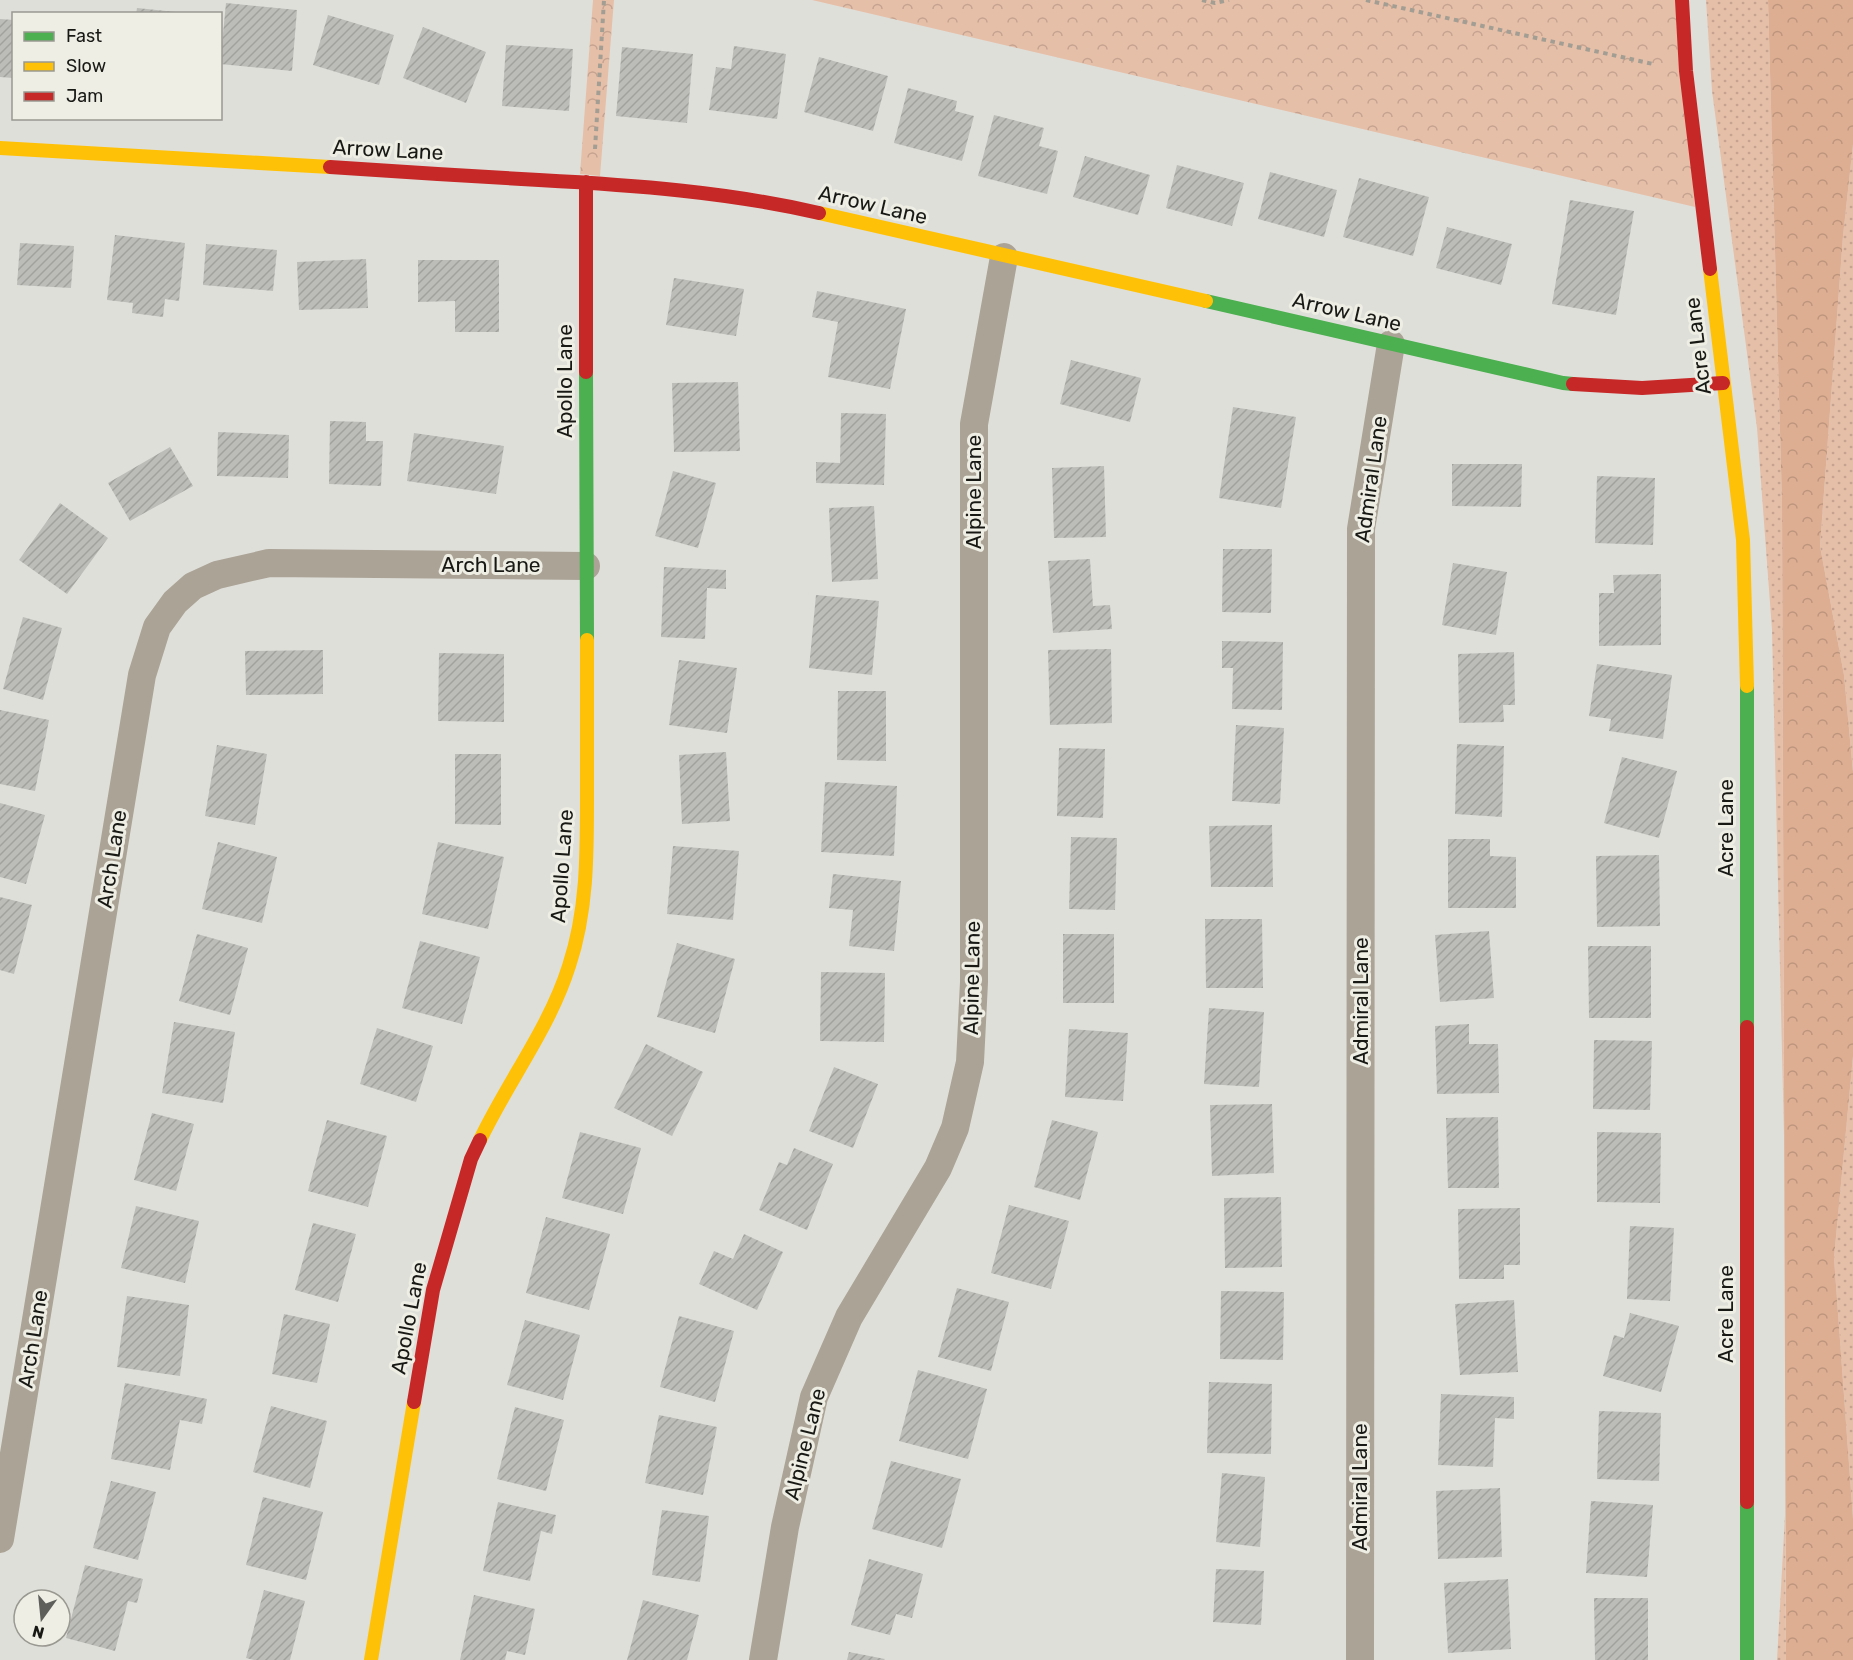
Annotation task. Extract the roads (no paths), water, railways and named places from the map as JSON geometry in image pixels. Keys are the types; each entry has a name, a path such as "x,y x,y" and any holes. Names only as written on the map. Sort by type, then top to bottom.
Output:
{"street":[{"name":"Acre Lane","path":"1682,0 1686,71 1743,540 1747,671 1747,1660"},
{"name":"Arrow Lane","path":"0,148 586,182 692,192 793,207 1563,383 1642,388 1723,383"},
{"name":"Apollo Lane","path":"370,1660 433,1290 471,1159 495,1108 542,1031 569,968 579,932 586,883 587,824 586,182"},
{"name":"Alpine Lane","path":"763,1660 785,1527 814,1397 849,1317 938,1168 955,1128 970,1062 974,982 974,424 1004,256"},
{"name":"Admiral Lane","path":"1360,1660 1361,530 1391,344"},
{"name":"Arch Lane","path":"0,1539 142,675 157,627 175,602 193,586 217,575 269,563 586,566"}]}
